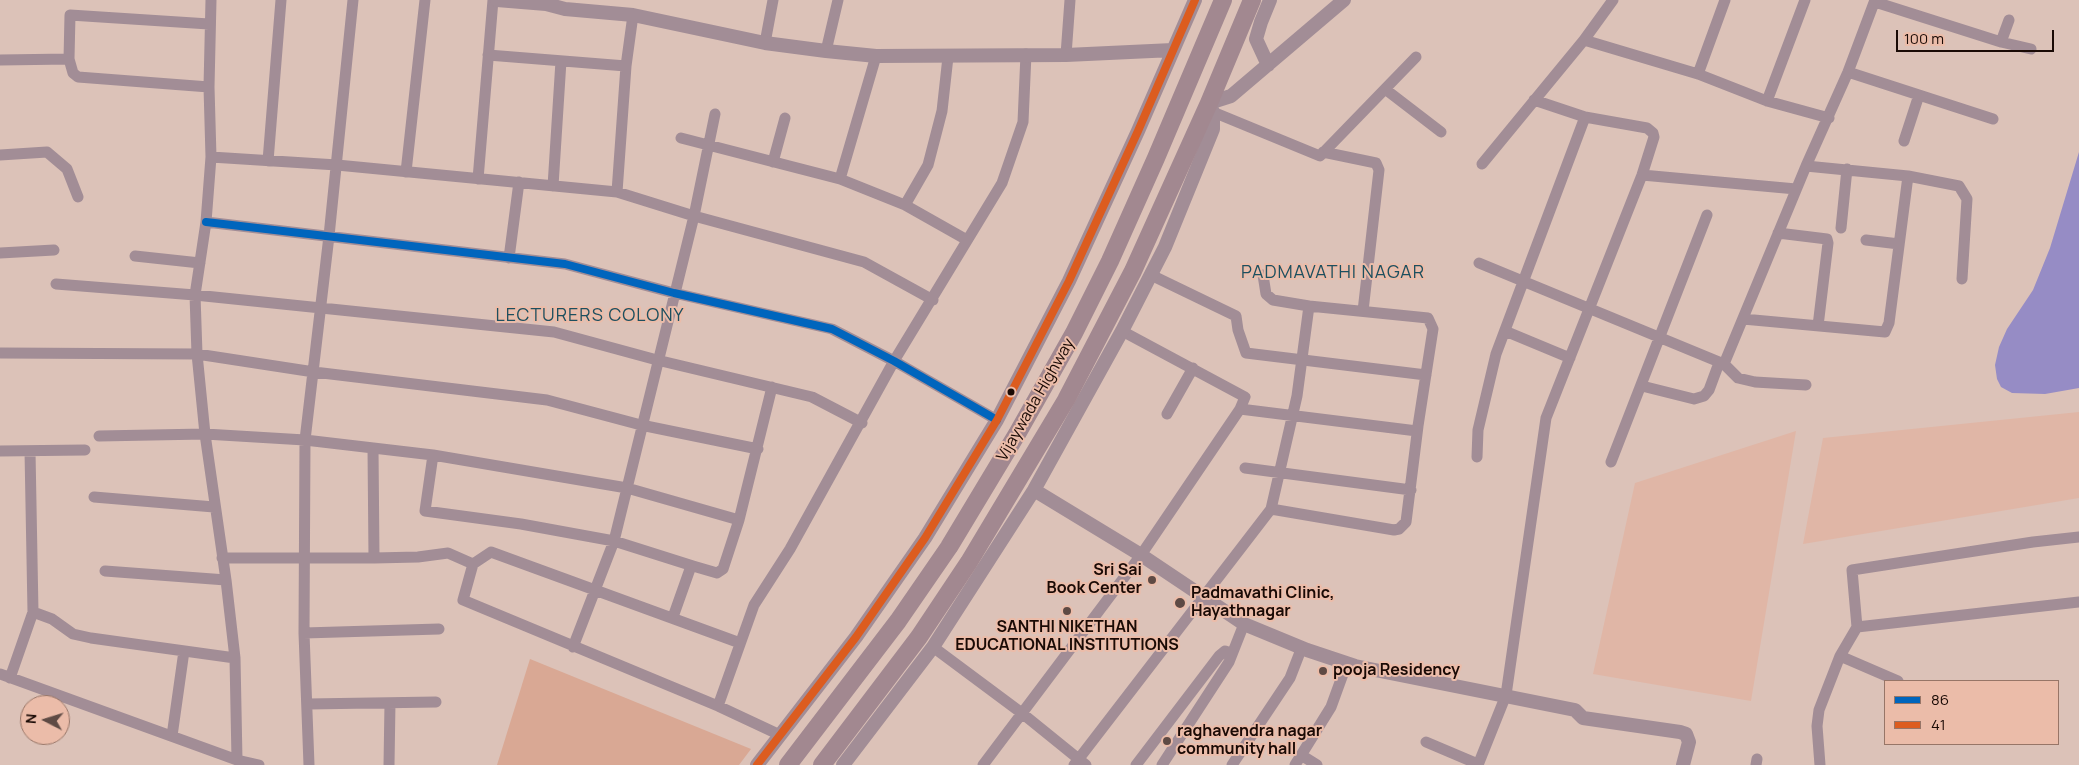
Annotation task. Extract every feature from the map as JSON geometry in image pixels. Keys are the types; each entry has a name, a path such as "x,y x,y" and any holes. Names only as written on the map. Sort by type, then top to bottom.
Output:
{"highway":[{"name":"Vijaywada Highway","path":"788,765 898,621 949,547 1017,434 1074,333 1110,261 1223,0"},
{"name":"Vijaywada Highway","path":"822,765 919,637 969,562 1066,400 1133,271 1211,108 1252,0"},
{"path":"854,680 874,695"}],"street":[{"path":"211,0 209,87 211,157 206,222 195,295 205,434 235,658 237,760"},
{"path":"268,161 281,0"},
{"path":"310,765 304,633 305,440 337,165 353,0"},
{"path":"406,172 425,0"},
{"path":"478,179 488,55 495,0 546,2 565,9 587,5 764,43 876,56 1066,55 1173,50"},
{"path":"764,43 773,0"},
{"path":"826,51 838,0"},
{"path":"1066,55 1070,0"},
{"path":"757,765 856,636 924,538 997,420 1069,281 1138,132 1194,0"},
{"path":"1268,65 1256,39 1260,22 1270,0"},
{"path":"1211,108 1231,96 1344,0"},
{"path":"1482,164 1584,40 1613,0"},
{"path":"1698,74 1725,0"},
{"path":"1767,101 1805,0"},
{"path":"1642,386 1694,398 1704,396 1709,390 1743,319 1806,166 1829,118 1875,1 2001,42 2031,49"},
{"path":"209,87 78,77 73,73 69,59 70,15 210,24"},
{"path":"617,192 626,66 633,15"},
{"path":"2001,42 2009,20"},
{"path":"1584,40 1698,74 1767,101 1829,118"},
{"path":"718,706 754,605 790,549 862,423 894,361 933,300 1002,183 1023,122 1026,54"},
{"path":"488,55 626,66"},
{"path":"840,179 876,56"},
{"path":"905,205 928,165 942,111 948,57"},
{"path":"1211,108 1320,156 1416,57"},
{"path":"0,60 69,59"},
{"path":"552,186 561,61"},
{"path":"1848,72 1993,119"},
{"path":"1385,89 1441,132"},
{"path":"1904,141 1919,95"},
{"path":"1479,763 1506,695 1546,418 1642,176 1654,137 1653,133 1647,128 1585,117 1534,100"},
{"path":"843,765 933,647 1034,490 1122,331 1165,246 1213,129 1211,108"},
{"path":"574,647 614,541 657,360 694,216 715,114"},
{"path":"1477,457 1478,430 1496,354 1585,117"},
{"path":"773,162 784,118"},
{"path":"681,138 840,179 905,205 967,240"},
{"path":"0,155 47,152 67,169 78,197"},
{"path":"1323,152 1376,164 1379,170 1363,311"},
{"path":"211,157 337,165 617,192 694,216 864,262 933,300"},
{"path":"1806,166 1908,176 1959,186 1967,199 1962,279"},
{"path":"1841,228 1847,169"},
{"path":"1642,176 1796,190"},
{"path":"1743,319 1885,332 1888,329 1908,176"},
{"path":"509,258 520,182"},
{"path":"1611,462 1707,215"},
{"path":"206,222 565,264 674,293 832,329 894,361 997,420"},
{"path":"1778,233 1827,239 1818,326"},
{"path":"1866,240 1899,244"},
{"path":"0,253 54,250"},
{"path":"135,256 200,263"},
{"path":"1479,263 1722,364 1738,378 1755,382 1806,385"},
{"path":"1151,275 1236,316 1238,330 1246,353 1426,374"},
{"path":"1263,275 1266,294 1273,300 1309,306 1428,318 1433,329 1406,522 1399,529 1394,530 1271,509"},
{"path":"56,284 195,295 554,332 657,360 812,397 862,423"},
{"path":"933,647 1023,714 1080,763 1203,596 1271,509 1298,396 1309,306"},
{"path":"983,765 1141,555 1240,409 1245,398 1122,331"},
{"path":"1505,331 1570,358"},
{"path":"0,353 198,354 314,372 547,400 641,425 758,450"},
{"path":"1167,414 1193,368"},
{"path":"433,455 425,511 520,524 614,541 717,573 721,572 738,520 758,450 772,387"},
{"path":"1240,409 1418,430"},
{"path":"100,436 205,434 305,440 433,455 627,488 738,520"},
{"path":"372,448 374,558"},
{"path":"0,451 85,450"},
{"path":"30,451 34,612 5,676 237,760 259,765"},
{"path":"1245,468 1410,490"},
{"path":"1034,490 1141,555 1244,624 1347,664 1575,710 1582,718 1680,732 1686,734 1689,742 1683,765"},
{"path":"94,497 214,508"},
{"path":"1820,765 1817,726 1819,710 1840,656 1857,627 1852,570 2033,542 2079,537"},
{"path":"740,642 491,552 473,564 463,600 718,706 780,735"},
{"path":"222,558 374,558 448,554 473,564"},
{"path":"673,617 690,569 693,566"},
{"path":"105,571 226,580"},
{"path":"1857,627 2079,602"},
{"path":"34,612 52,619 73,634 235,658"},
{"path":"1162,765 1229,662 1244,624"},
{"path":"304,633 439,629"},
{"path":"1232,765 1290,678 1302,647"},
{"path":"172,736 184,651"},
{"path":"1136,765 1219,656 1225,651 1231,653"},
{"path":"1840,656 1896,680"},
{"path":"1317,765 1298,760 1331,707 1347,664"},
{"path":"308,704 436,702"},
{"path":"389,765 390,704"},
{"path":"1426,742 1479,763 1492,765"}],"shaded area":[{"path":"2079,152 2079,388 2045,394 2012,393 2001,387 1997,379 1995,365 1999,347 2007,329 2033,290 2050,248"},
{"path":"2079,412 2079,498 1803,544 1823,438"},
{"path":"1796,431 1751,701 1593,674 1635,483"},
{"path":"530,659 751,749 739,765 497,765"}],"transit line":[{"name":"41","path":"757,765 856,637 925,538 997,420 1069,281 1138,131 1195,0"},
{"name":"86","path":"206,222 565,264 674,293 832,329 894,361 997,420"}],"place":[{"name":"Sri Sai Book Center","path":"1152,580"},
{"name":"Padmavathi Clinic, Hayathnagar","path":"1180,603"},
{"name":"SANTHI NIKETHAN EDUCATIONAL INSTITUTIONS","path":"1067,611"},
{"name":"pooja Residency","path":"1323,671"},
{"name":"raghavendra nagar community hall","path":"1167,741"}],"district":[{"name":"PADMAVATHI NAGAR","path":"1333,273"},
{"name":"LECTURERS COLONY","path":"590,316"}]}
